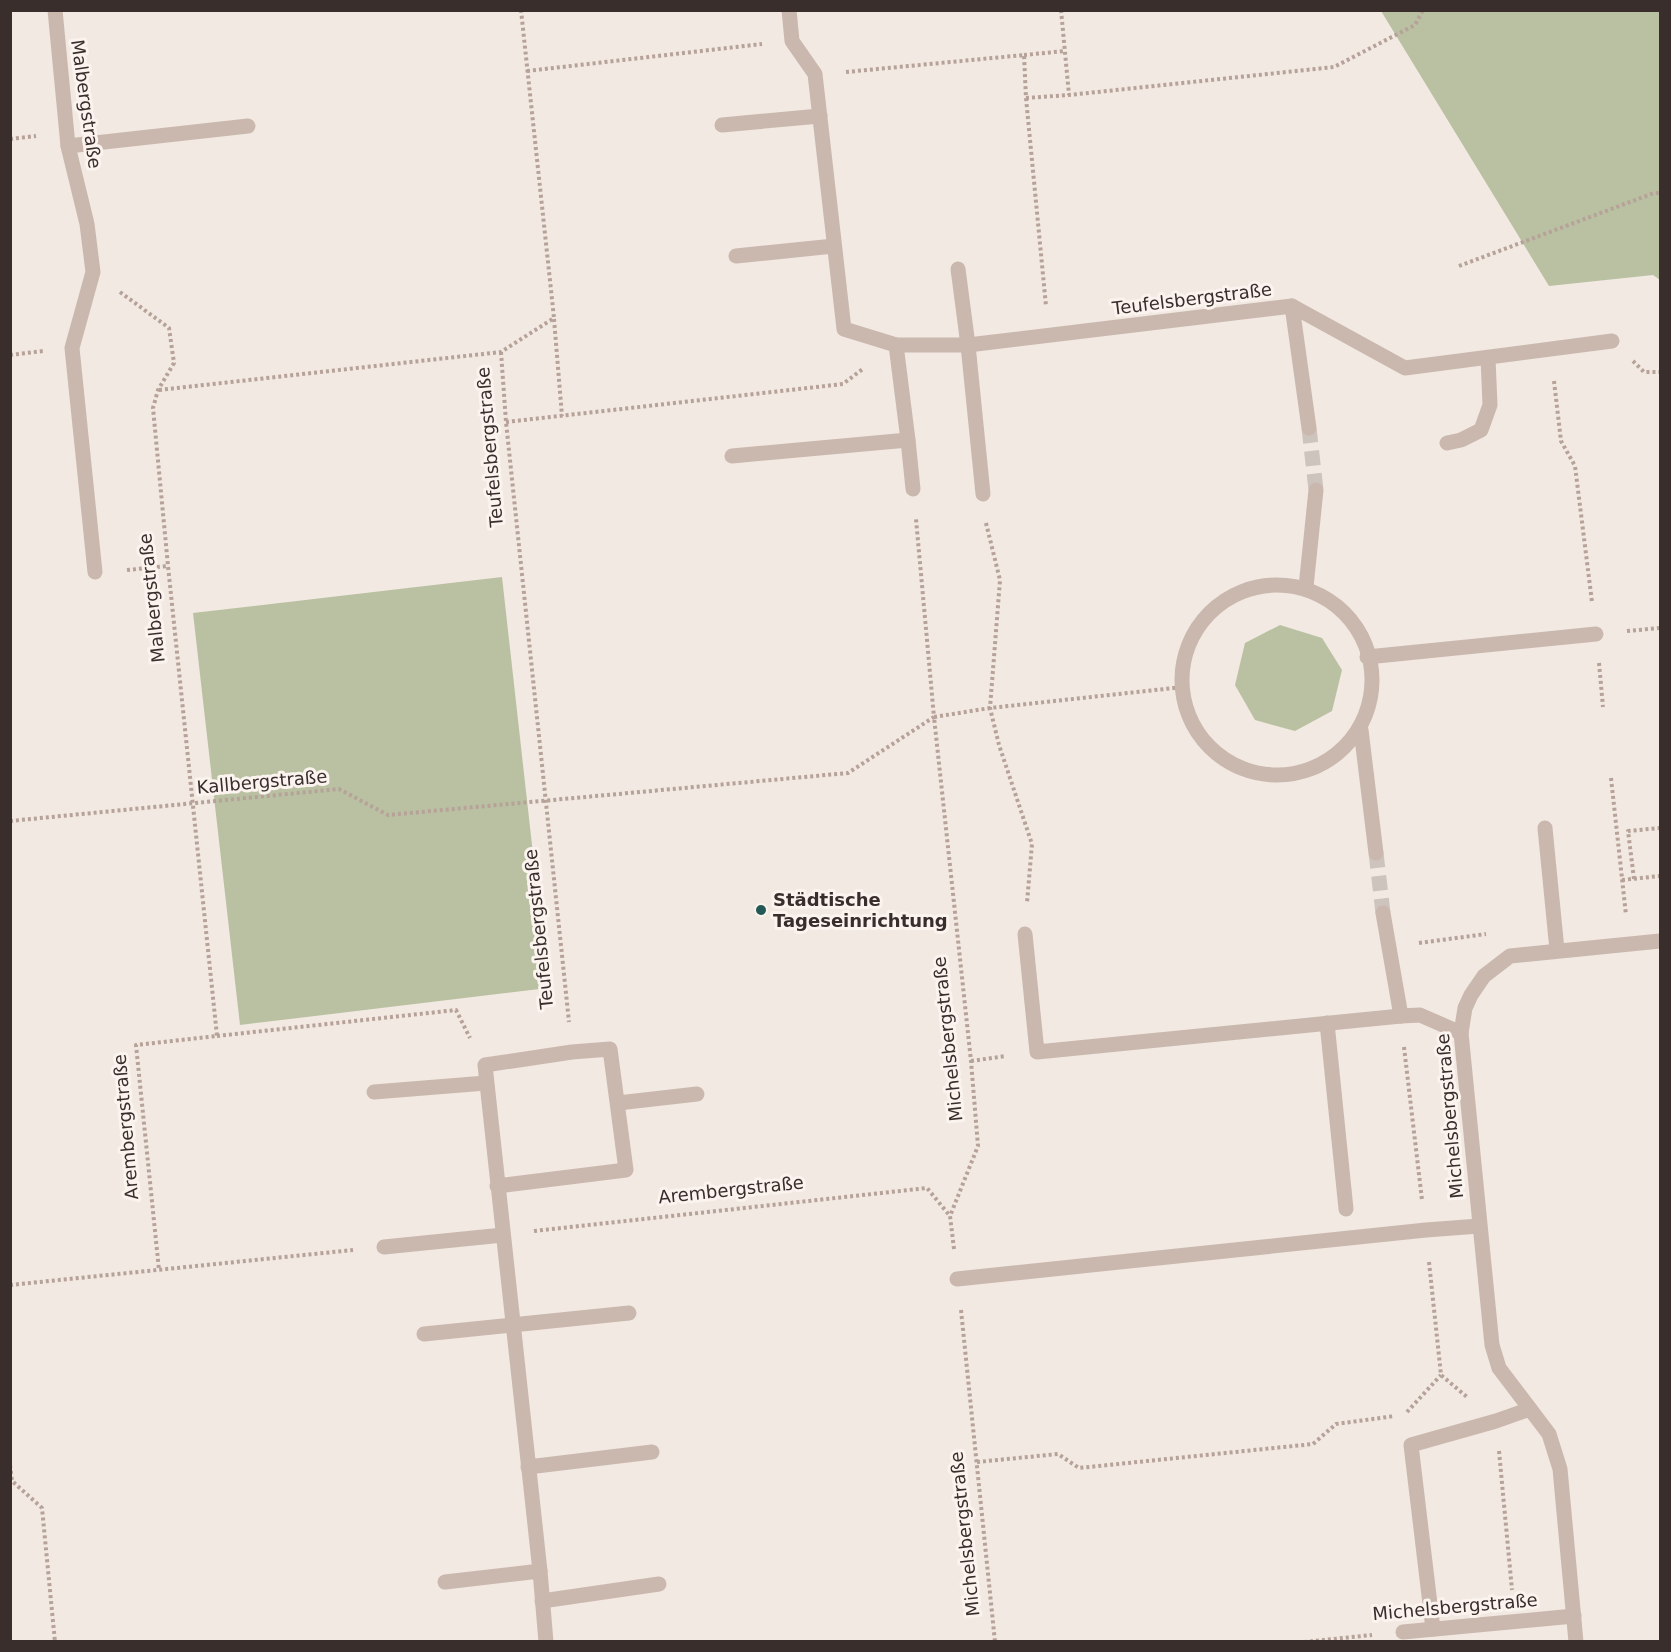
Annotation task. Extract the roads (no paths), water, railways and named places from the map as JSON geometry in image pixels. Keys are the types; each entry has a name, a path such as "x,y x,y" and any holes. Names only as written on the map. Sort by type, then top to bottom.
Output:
{"street":[{"name":"Malbergstraße","path":"54,10 68,146 87,224 93,273 72,348 95,572"},
{"name":"Teufelsbergstraße","path":"789,10 792,41 815,74 844,329 897,345 968,345 1292,306 1405,368 1612,341"},
{"path":"722,125 820,116"},
{"path":"68,146 248,126"},
{"path":"736,256 834,246"},
{"path":"958,269 983,494"},
{"path":"1292,306 1309,428"},
{"path":"897,345 913,489"},
{"path":"1447,443 1461,440 1481,430 1491,405 1488,358"},
{"path":"732,456 908,440"},
{"path":"1306,587 1316,490"},
{"path":"1267,585 1306,587 1341,609 1358,628 1367,657 1372,679 1367,711 1360,730 1350,742 1323,764 1296,774 1271,775 1230,763 1208,745 1190,718 1184,698 1185,657 1198,627 1219,604 1245,590 1267,585"},
{"path":"1367,657 1596,634"},
{"path":"1360,730 1376,853"},
{"path":"1545,828 1557,950 1660,941"},
{"path":"1383,913 1401,1016"},
{"path":"1025,934 1037,1052 1420,1015 1461,1033"},
{"name":"Michelsbergstraße","path":"1557,950 1510,956 1484,976 1465,1008 1461,1033 1492,1345 1499,1368 1549,1434 1560,1468 1576,1641"},
{"path":"1327,1023 1346,1209"},
{"path":"497,1186 626,1170 610,1049 572,1052 485,1065 497,1186 514,1325 546,1641"},
{"path":"374,1092 486,1083"},
{"path":"618,1102 697,1094"},
{"path":"957,1280 1479,1226"},
{"path":"384,1246 503,1234"},
{"path":"424,1334 628,1313"},
{"path":"1433,1629 1411,1445 1530,1409"},
{"path":"528,1467 652,1452"},
{"path":"445,1582 540,1571"},
{"path":"542,1601 659,1584"},
{"name":"Michelsbergstraße","path":"1403,1632 1574,1616"}],"tunnel":[{"path":"1309,428 1316,490"},
{"path":"1376,853 1383,913"}],"place":[{"name":"Städtische Tageseinrichtung","path":"761,910"}]}
